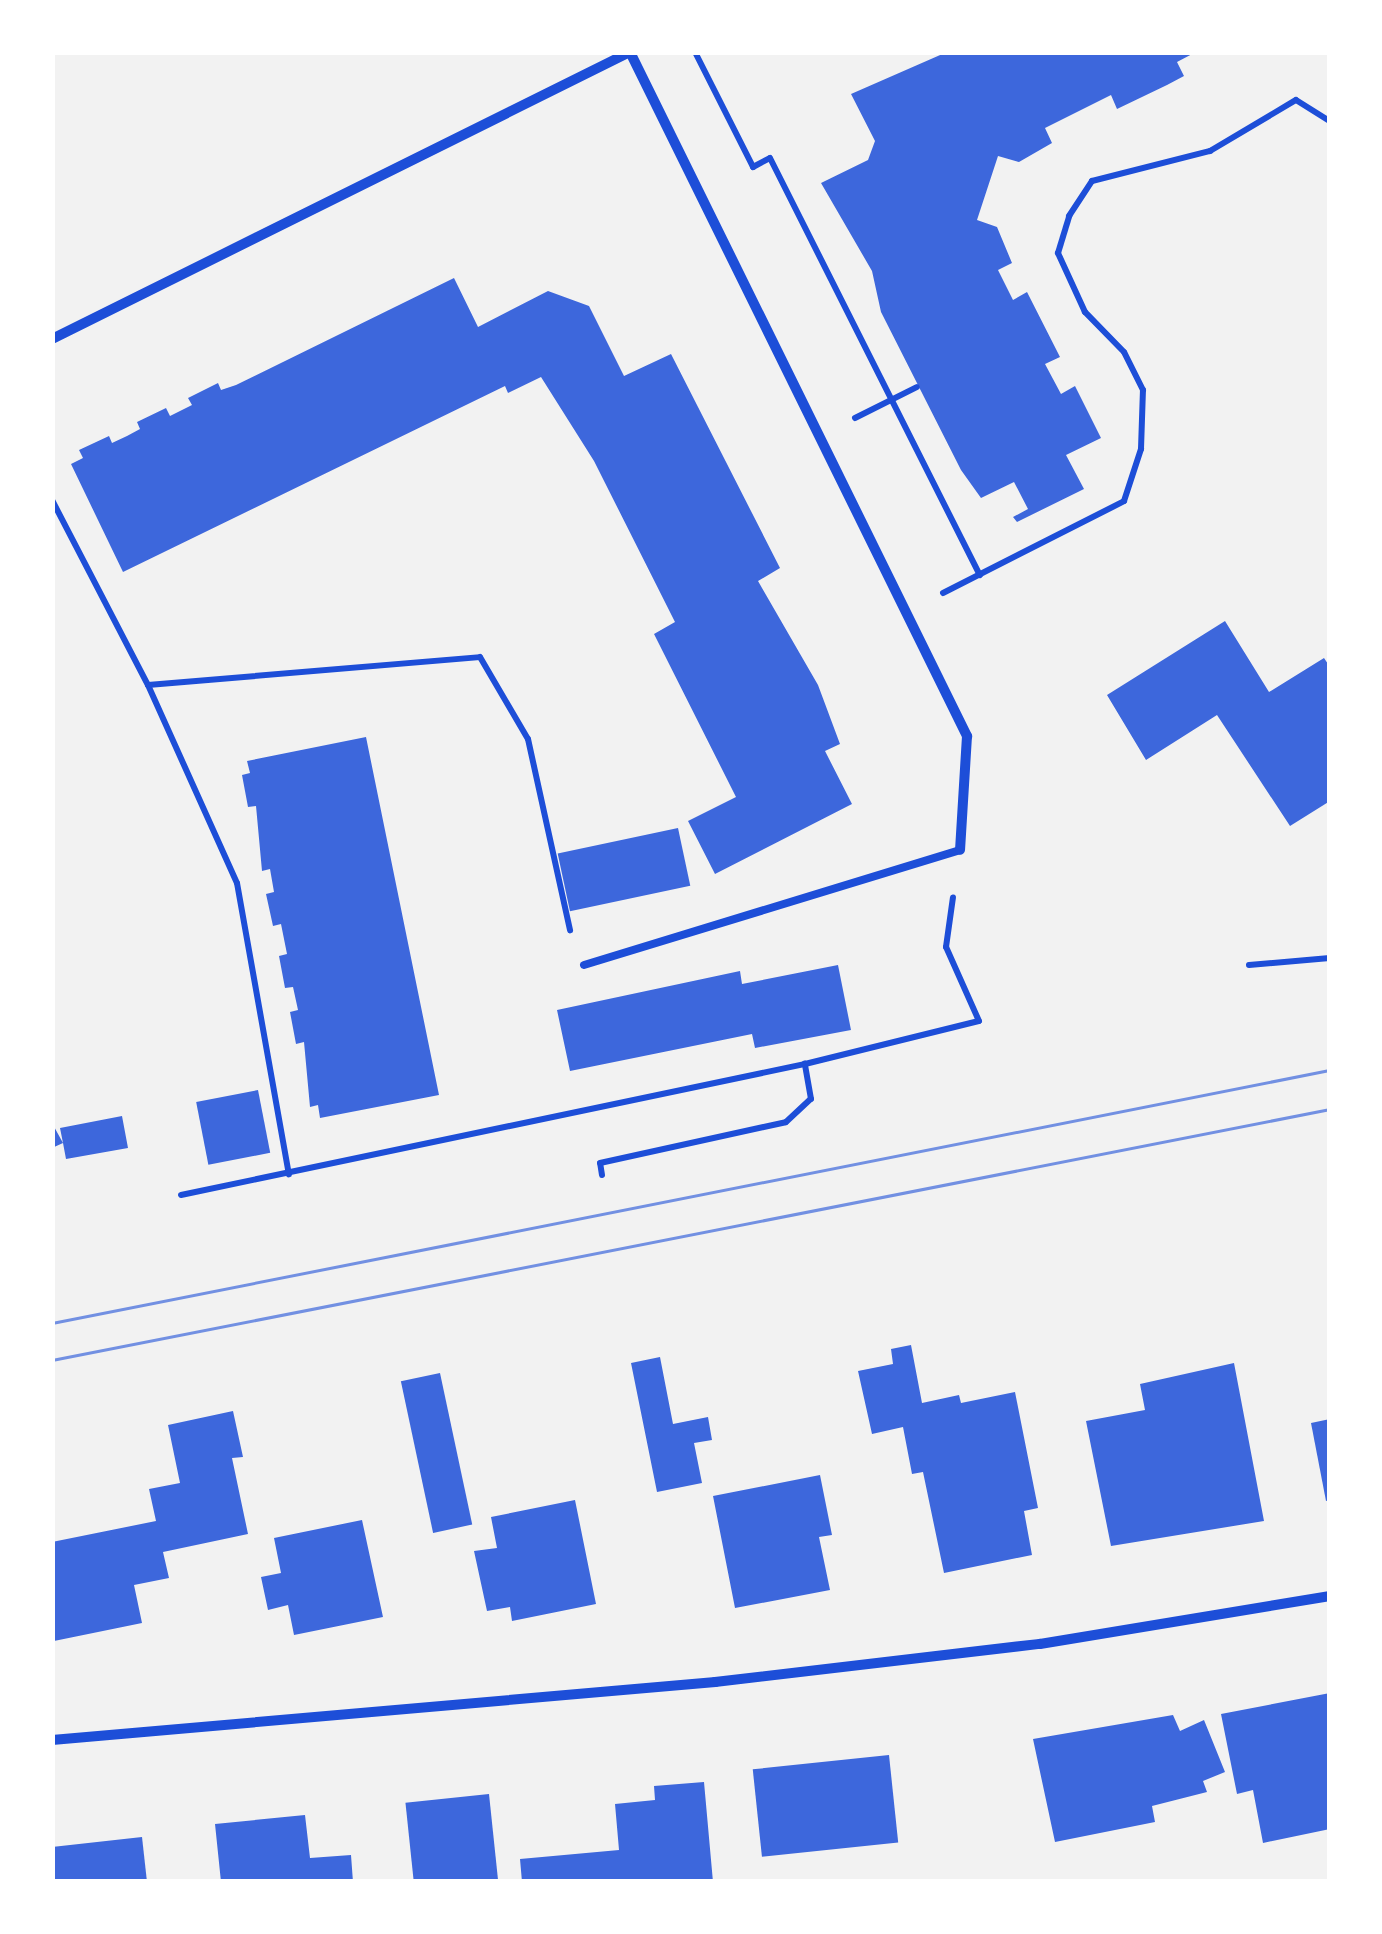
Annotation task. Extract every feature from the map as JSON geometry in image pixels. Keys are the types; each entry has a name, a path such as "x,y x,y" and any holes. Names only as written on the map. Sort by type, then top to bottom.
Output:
{"street":[{"path":"52,339 630,52 822,434 967,736 960,850"},
{"path":"52,1740 715,1682 1040,1644 1330,1596"}],"lane":[{"path":"584,965 960,850"}],"path":[{"path":"695,52 753,167 770,158 980,575"},
{"path":"907,612 1124,502 1142,449 1143,390 1124,352 1085,312 1058,253 1070,216 1092,180 1210,150 1296,100 1330,121"},
{"path":"822,434 917,387"},
{"path":"52,500 148,686 236,883 289,1174"},
{"path":"148,686 480,657 528,739 563,913 584,965"},
{"path":"181,1195 806,1064 979,1021 946,948 960,850"},
{"path":"1249,965 1330,958"},
{"path":"602,1176 600,1162 786,1122 811,1099 806,1064"}],"building":[{"path":"947,52 1196,52 1177,62 1184,76 1167,85 1117,109 1111,95 1045,128 1052,143 1019,162 998,156 977,220 997,227 1012,263 998,270 1013,300 1027,292 1060,357 1045,364 1061,394 1075,386 1101,438 1066,455 1084,489 1017,522 1013,517 1028,509 1014,482 981,498 961,470 881,312 872,271 821,183 868,160 875,141 851,94"},
{"path":"454,278 478,327 548,291 589,306 624,376 671,354 780,568 758,581 818,685 840,744 825,751 852,804 715,874 688,821 736,797 654,634 675,622 594,461 541,377 508,393 505,386 123,572 71,464 83,458 79,450 109,436 112,443 140,429 137,422 166,408 170,416 192,405 188,398 218,383 221,390 236,385"},
{"path":"1225,621 1269,692 1324,658 1330,667 1330,801 1290,826 1217,715 1146,760 1107,695"},
{"path":"366,737 439,1095 320,1118 318,1105 310,1107 304,1042 296,1044 290,1012 298,1010 293,987 285,988 279,956 287,954 281,924 273,926 266,894 274,892 270,869 262,871 256,806 248,807 242,775 250,773 247,761"},
{"path":"678,828 690,886 570,911 558,854"},
{"path":"838,965 851,1030 755,1048 752,1034 570,1071 557,1010 740,971 742,984"},
{"path":"258,1090 270,1153 208,1165 196,1102"},
{"path":"122,1116 128,1148 66,1159 60,1128"},
{"path":"52,1123 63,1143 52,1148"},
{"path":"911,1345 922,1403 959,1395 961,1403 1015,1392 1038,1508 1024,1511 1032,1555 944,1573 923,1472 912,1474 903,1427 872,1434 858,1371 893,1364 891,1349"},
{"path":"660,1357 673,1424 708,1417 712,1440 694,1443 702,1483 657,1492 631,1363"},
{"path":"1234,1363 1264,1521 1111,1546 1086,1421 1145,1410 1140,1384"},
{"path":"440,1373 472,1525 433,1533 401,1381"},
{"path":"233,1411 243,1457 232,1458 248,1534 163,1552 169,1578 134,1585 142,1623 54,1641 52,1542 156,1521 149,1489 180,1483 168,1425"},
{"path":"1330,1419 1330,1500 1326,1501 1311,1423"},
{"path":"820,1475 832,1535 819,1537 830,1590 735,1608 713,1496"},
{"path":"575,1500 596,1604 512,1621 510,1607 487,1611 474,1551 497,1548 491,1517"},
{"path":"362,1520 383,1617 294,1635 288,1605 268,1610 261,1577 281,1573 274,1538"},
{"path":"1330,1693 1330,1829 1263,1843 1253,1790 1237,1794 1221,1714"},
{"path":"1173,1715 1180,1731 1204,1720 1225,1772 1203,1781 1207,1792 1152,1806 1155,1822 1055,1842 1033,1739"},
{"path":"889,1755 898,1843 762,1857 753,1769"},
{"path":"704,1782 713,1882 522,1882 520,1859 619,1850 615,1804 655,1800 654,1786"},
{"path":"489,1794 498,1882 414,1882 405,1803"},
{"path":"305,1815 310,1858 351,1855 353,1882 221,1882 215,1824"},
{"path":"142,1837 147,1882 52,1882 52,1847"}],"tram line":[{"path":"52,1323 1330,1070"},
{"path":"52,1360 1330,1109"}]}
